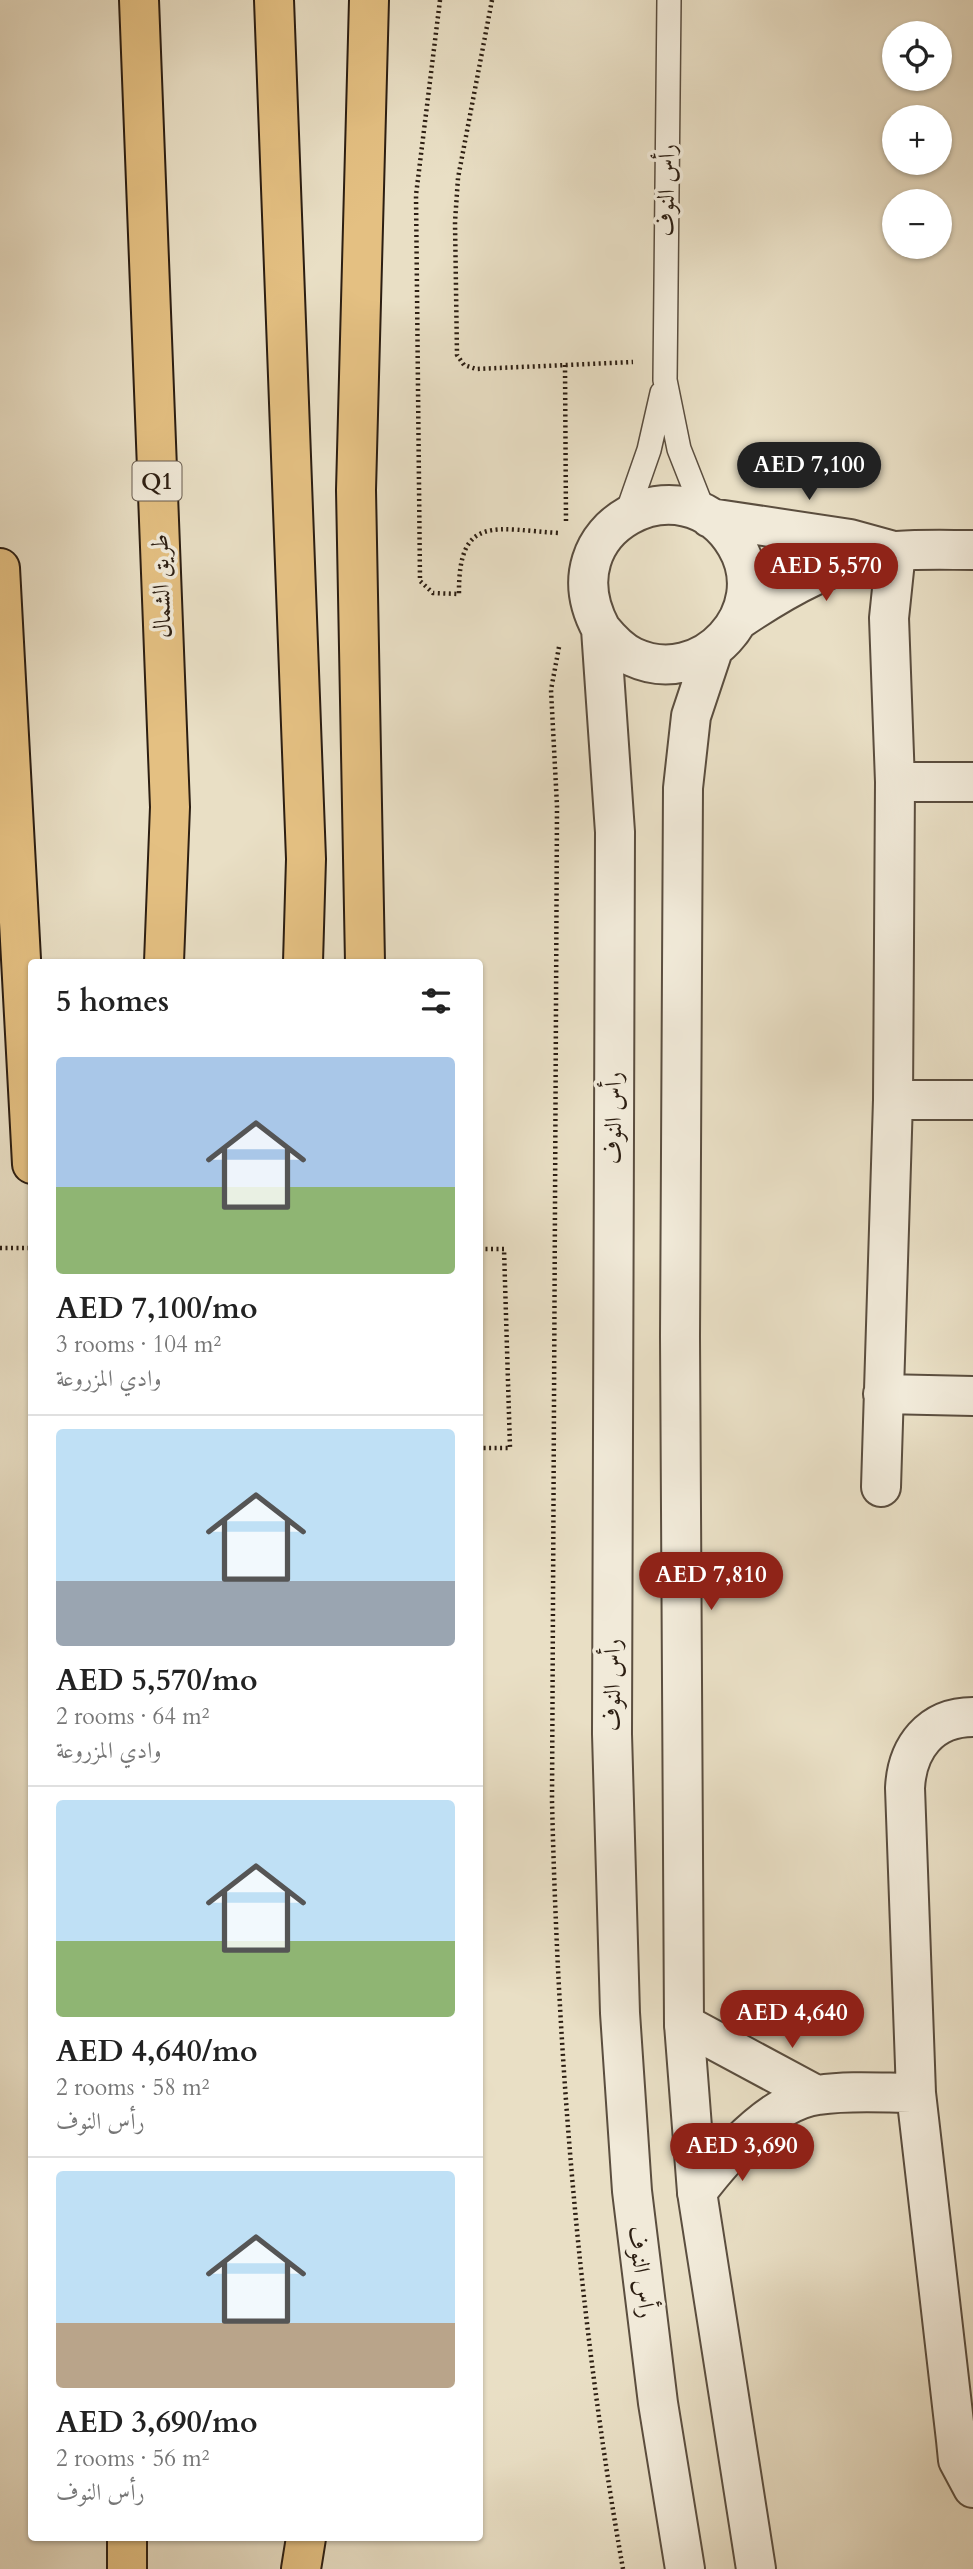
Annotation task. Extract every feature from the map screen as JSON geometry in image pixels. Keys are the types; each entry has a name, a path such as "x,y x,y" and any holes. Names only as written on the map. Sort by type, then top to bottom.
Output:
{"highway":[{"name":"طريق الشمال","path":"139,0 170,807 164,959"},
{"path":"274,0 306,859 303,959"},
{"path":"365,959 356,490 369,0"},
{"path":"0,568 28,1090"},
{"path":"127,2541 127,2569"},
{"path":"288,2541 288,2569"},
{"path":"301,2569 306,2541"}],"street":[{"path":"896,551 850,539 707,516 674,505 657,506 626,516 610,529 597,546 588,574 595,616 615,645 632,657 653,663 674,664 695,659 713,650 728,636 740,619 775,595 813,576 854,561 896,551 973,550"},
{"path":"707,516 730,537 744,563 745,600 740,619"},
{"path":"881,1487 893,1100 895,782 889,618 896,551"},
{"name":"رأس النوف","path":"595,616 615,832 612,1734 620,2013 636,2225 658,2403 685,2569"},
{"path":"713,650 691,716 683,788 680,1351 684,2024 697,2192 756,2569"},
{"path":"895,782 973,782"},
{"path":"893,1100 973,1100"},
{"path":"883,1394 973,1396"},
{"path":"973,1717 946,1721 928,1732 914,1748 906,1767 916,2093 957,2450 965,2477 973,2488"},
{"path":"684,2024 816,2095"},
{"path":"697,2192 731,2152 767,2119 816,2095 916,2093"}],"lane":[{"name":"رأس النوف","path":"669,0 665,370 679,449 707,516"},
{"name":"رأس النوف","path":"626,516 649,450 665,370"}],"path":[{"path":"440,0 416,195 419,581 426,589 433,593 459,594 461,556 476,535 492,530 566,533 565,365"},
{"path":"492,0 458,178 455,222 457,355 464,365 477,369 565,365 665,370"},
{"path":"595,616 573,621 561,642 554,665 551,690 558,806 552,1801 555,1929 572,2184 589,2342 623,2569"},
{"path":"0,1248 28,1248"},
{"path":"483,1249 504,1249 510,1448 483,1448"}]}
